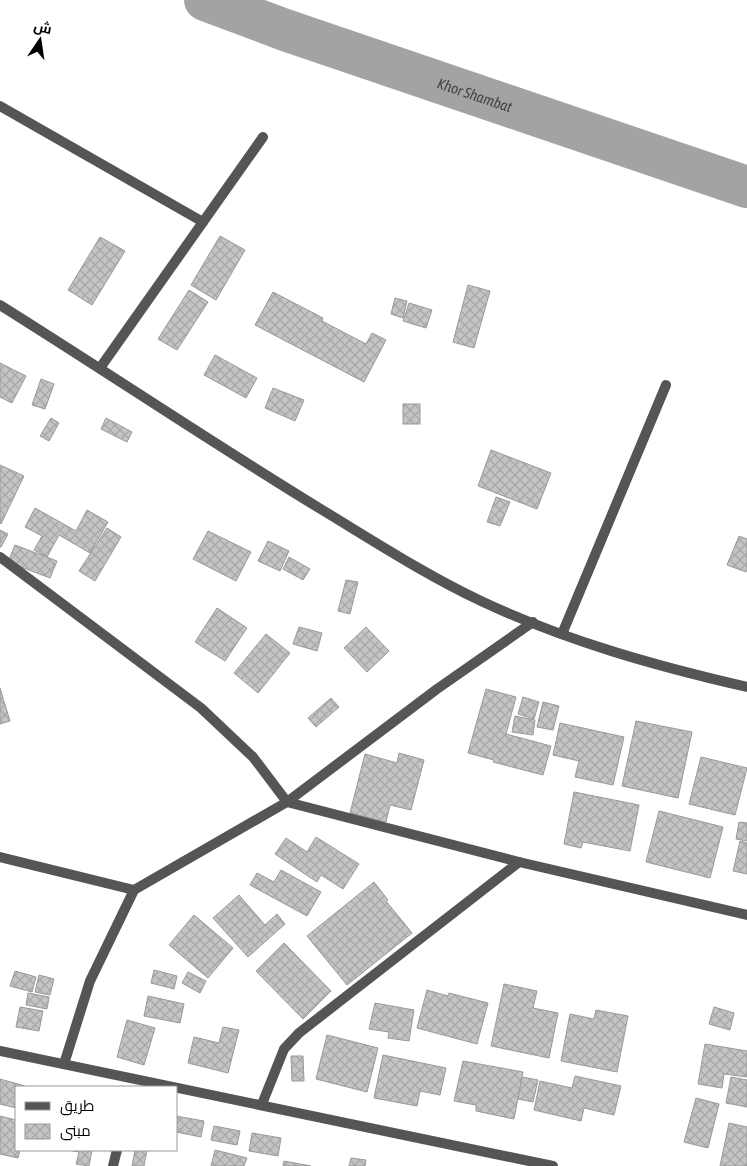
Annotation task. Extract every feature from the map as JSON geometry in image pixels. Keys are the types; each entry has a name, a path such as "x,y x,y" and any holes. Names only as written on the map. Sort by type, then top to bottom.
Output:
{"street":[{"path":"0,106 203,222"},
{"path":"100,368 263,137"},
{"path":"0,305 229,453 431,577 483,602 617,654 747,687"},
{"path":"562,634 666,385"},
{"path":"1,560 201,708 253,757 287,802 519,862 747,914"},
{"path":"64,1064 90,981 134,890 287,802 437,689 533,622"},
{"path":"0,857 134,890"},
{"path":"262,1104 284,1049 299,1033 519,862"},
{"path":"0,1051 156,1086"},
{"path":"178,1090 262,1104 553,1166"},
{"path":"113,1166 117,1151"}],"building":[{"path":"220,236 245,250 216,300 191,285"},
{"path":"100,237 125,251 92,305 68,290"},
{"path":"468,285 490,291 474,348 453,342"},
{"path":"189,290 208,302 177,350 158,339"},
{"path":"273,292 323,318 322,321 366,344 372,333 386,340 364,382 255,325"},
{"path":"395,298 407,301 403,318 391,314"},
{"path":"409,303 432,310 426,328 403,321"},
{"path":"215,355 257,378 246,398 204,375"},
{"path":"0,363 26,376 12,403 0,397"},
{"path":"41,379 54,384 45,409 32,405"},
{"path":"273,388 304,400 295,421 265,408"},
{"path":"403,404 420,404 420,424 403,424"},
{"path":"51,418 59,423 49,441 40,436"},
{"path":"106,418 132,432 127,442 101,429"},
{"path":"491,450 551,473 537,509 478,486"},
{"path":"0,465 24,476 1,524 0,523"},
{"path":"496,497 510,502 500,526 487,522"},
{"path":"35,508 76,531 87,510 108,522 90,553 59,535 47,557 34,550 42,536 25,527"},
{"path":"107,528 121,537 95,581 79,571"},
{"path":"0,530 8,534 1,547 0,547"},
{"path":"208,531 251,552 236,581 193,559"},
{"path":"739,536 747,539 746,572 727,565"},
{"path":"268,541 289,551 280,571 258,561"},
{"path":"15,545 57,561 50,578 8,562"},
{"path":"289,557 310,569 303,580 283,569"},
{"path":"346,580 358,582 350,614 338,611"},
{"path":"217,608 247,628 225,661 195,642"},
{"path":"299,627 322,633 317,651 293,644"},
{"path":"366,627 389,651 367,672 344,648"},
{"path":"266,634 290,653 258,693 234,673"},
{"path":"0,688 10,721 0,724"},
{"path":"486,689 516,697 506,734 551,746 543,775 493,762 494,760 468,753"},
{"path":"523,697 539,702 534,719 518,714"},
{"path":"331,698 339,707 316,727 308,718"},
{"path":"543,702 559,706 553,730 537,727"},
{"path":"515,716 535,720 533,735 512,732"},
{"path":"636,721 692,732 678,798 622,786"},
{"path":"560,723 624,737 613,785 575,777 579,761 553,755"},
{"path":"399,753 424,760 411,810 390,805 386,822 350,813 365,754 397,763"},
{"path":"701,757 747,768 735,815 689,804"},
{"path":"574,792 639,805 630,851 583,842 581,848 564,844"},
{"path":"659,811 723,827 710,878 646,862"},
{"path":"739,822 747,823 747,841 736,839"},
{"path":"316,837 359,864 343,889 321,875 317,882 275,854 286,838 307,852"},
{"path":"740,841 747,843 747,874 733,871"},
{"path":"281,870 321,892 307,916 250,885 257,873 274,882"},
{"path":"374,882 388,900 386,901 412,933 347,985 307,936"},
{"path":"239,895 265,925 277,914 285,924 248,957 213,918"},
{"path":"194,915 233,948 208,978 169,945"},
{"path":"284,943 331,991 303,1019 256,971"},
{"path":"154,970 177,976 174,989 151,983"},
{"path":"15,971 36,977 32,992 10,986"},
{"path":"188,972 206,981 200,993 182,983"},
{"path":"39,975 54,979 50,995 35,992"},
{"path":"504,984 537,991 533,1008 558,1013 549,1058 491,1046"},
{"path":"427,990 448,996 449,993 488,1003 477,1044 417,1028"},
{"path":"28,993 49,997 47,1009 26,1005"},
{"path":"148,996 184,1004 180,1023 144,1016"},
{"path":"375,1003 414,1010 409,1041 388,1038 389,1032 369,1029"},
{"path":"20,1007 43,1011 39,1031 16,1027"},
{"path":"714,1007 734,1013 730,1030 709,1024"},
{"path":"596,1010 628,1016 617,1072 561,1061 570,1014 594,1019"},
{"path":"127,1020 155,1028 144,1065 117,1057"},
{"path":"223,1027 239,1030 228,1073 188,1063 194,1037 219,1043"},
{"path":"327,1035 378,1048 367,1092 316,1079"},
{"path":"705,1044 747,1051 747,1077 724,1074 722,1088 698,1084"},
{"path":"383,1055 446,1068 440,1095 420,1091 417,1106 374,1098"},
{"path":"291,1056 303,1056 304,1081 292,1081"},
{"path":"463,1061 523,1072 514,1119 476,1111 476,1105 454,1101"},
{"path":"575,1076 621,1086 614,1115 584,1108 581,1121 534,1110 540,1081 572,1088"},
{"path":"522,1077 538,1080 533,1102 518,1099"},
{"path":"731,1077 747,1080 747,1107 726,1103"},
{"path":"0,1079 25,1086 15,1086 15,1108 0,1104"},
{"path":"696,1098 719,1104 708,1148 684,1142"},
{"path":"0,1116 15,1120 15,1151 20,1151 18,1158 0,1154"},
{"path":"178,1116 204,1121 201,1137 178,1132"},
{"path":"729,1123 747,1127 747,1166 720,1166"},
{"path":"214,1126 240,1131 237,1145 211,1140"},
{"path":"252,1133 281,1138 278,1156 249,1151"},
{"path":"215,1150 247,1158 244,1166 211,1166"},
{"path":"73,1151 92,1151 89,1166 76,1164 79,1152"},
{"path":"135,1151 147,1151 144,1166 132,1166"},
{"path":"351,1158 366,1160 365,1166 349,1166"},
{"path":"284,1161 311,1166 283,1166"}],"waterway":[{"name":"Khor Shambat","path":"205,0 285,30 747,187"}]}
